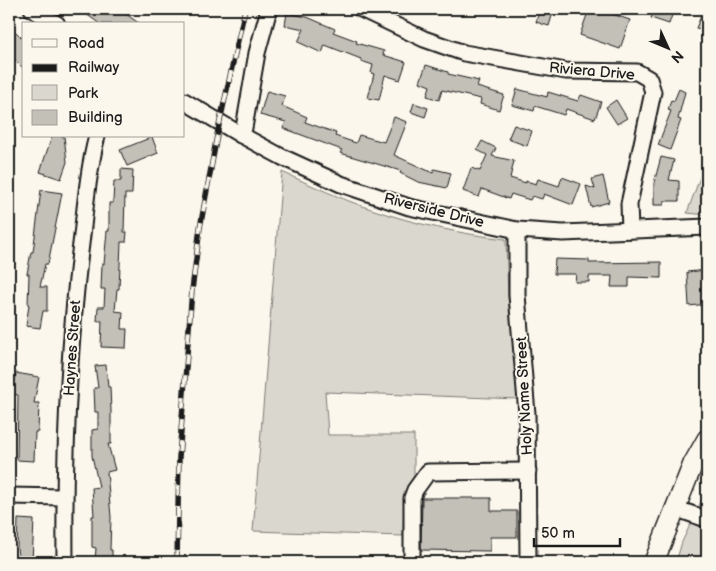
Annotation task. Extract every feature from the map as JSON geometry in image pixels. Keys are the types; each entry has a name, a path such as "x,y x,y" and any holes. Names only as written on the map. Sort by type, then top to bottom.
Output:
{"main road":[{"path":"654,562 693,464 707,440"}],"street":[{"path":"32,9 54,22"},
{"path":"241,135 244,128 257,53 268,9"},
{"name":"Riviera Drive","path":"361,9 424,39 464,52 566,71 637,72 649,79 653,92 629,204 630,230"},
{"name":"Riverside Drive","path":"185,101 241,135 282,157 341,184 409,207 517,230 563,233 707,227"},
{"name":"Haynes Street","path":"65,562 64,497 69,358 90,172 97,138"},
{"name":"Holy Name Street","path":"517,230 517,295 528,414 528,562"},
{"path":"413,562 412,498 415,490 428,472 528,472"},
{"path":"9,496 64,497"},
{"path":"674,508 707,520"}],"green space":[{"path":"707,158 707,215 687,213"},
{"path":"282,172 360,205 421,224 506,239 508,297 519,399 325,392 328,435 414,435 414,478 404,493 403,536 253,531"},
{"path":"707,489 707,562 676,562 682,542"}],"building":[{"path":"79,9 119,9 137,22 97,22"},
{"path":"540,9 554,9 549,26 536,22"},
{"path":"589,9 597,9 630,20 620,49 580,35"},
{"path":"655,9 674,9 669,24 651,18"},
{"path":"704,9 707,9 707,32 696,28"},
{"path":"287,13 307,17 335,29 333,32 357,41 356,43 384,51 383,55 406,62 400,80 385,75 379,100 368,98 374,74 371,73 373,65 325,45 322,53 298,42 304,29 285,25"},
{"path":"15,31 22,38 22,67 9,54 9,38"},
{"path":"426,65 448,72 448,74 479,81 477,87 504,95 499,110 480,104 481,99 442,90 439,100 427,96 430,86 420,82"},
{"path":"517,89 547,97 548,92 578,101 581,95 601,102 595,119 566,109 564,115 535,106 534,111 512,105"},
{"path":"679,89 685,92 678,119 681,120 670,150 658,145 671,111 668,110 671,100 674,101"},
{"path":"267,91 285,96 282,106 307,117 305,122 336,133 335,136 356,143 359,135 384,142 394,117 407,122 394,155 433,173 434,169 451,173 447,188 418,182 400,173 401,171 340,153 342,150 283,128 286,122 260,115"},
{"path":"616,100 627,118 617,124 606,107"},
{"path":"414,103 428,108 425,117 411,112"},
{"path":"514,125 532,131 527,146 508,139"},
{"path":"51,138 64,138 67,162 61,179 40,172"},
{"path":"152,138 158,153 127,166 120,150"},
{"path":"482,141 496,148 492,156 514,161 510,178 536,184 538,179 559,186 562,177 581,184 573,205 544,194 542,199 532,196 530,200 511,194 509,199 482,189 479,197 463,191 471,168 480,171 487,155 477,150"},
{"path":"661,157 674,160 669,180 679,181 679,201 664,201 664,205 654,205 654,183"},
{"path":"121,169 133,170 132,194 125,194 124,232 127,232 126,242 121,242 119,289 117,289 115,311 123,312 122,329 127,329 126,348 101,347 102,321 97,321 98,307 104,307 105,289 101,289 102,264 104,264 107,231 109,231 109,203 113,203 114,181 121,181"},
{"path":"603,176 609,202 591,207 586,186 595,189 592,179"},
{"path":"41,190 62,193 48,264 45,264 40,287 47,287 47,311 43,311 40,328 26,326 29,305 29,274 27,274 31,252 33,252"},
{"path":"555,259 589,260 589,263 661,262 661,278 629,277 629,287 611,287 612,276 589,276 589,282 575,282 576,274 554,274"},
{"path":"707,270 707,304 689,306 687,272"},
{"path":"106,365 108,387 110,387 111,411 111,444 108,444 115,470 107,472 112,562 95,562 96,548 92,547 92,516 94,516 92,488 99,487 92,456 92,430 98,429 98,412 95,412 94,388 98,388 95,366"},
{"path":"16,373 39,377 34,403 39,403 34,461 17,460 18,395 12,394"},
{"path":"422,498 491,498 491,511 517,511 517,537 490,537 490,551 421,550"},
{"path":"18,519 34,520 32,562 19,562 17,548"}],"railway":[{"path":"177,562 179,457 192,290 200,228 218,130 245,9"}]}
